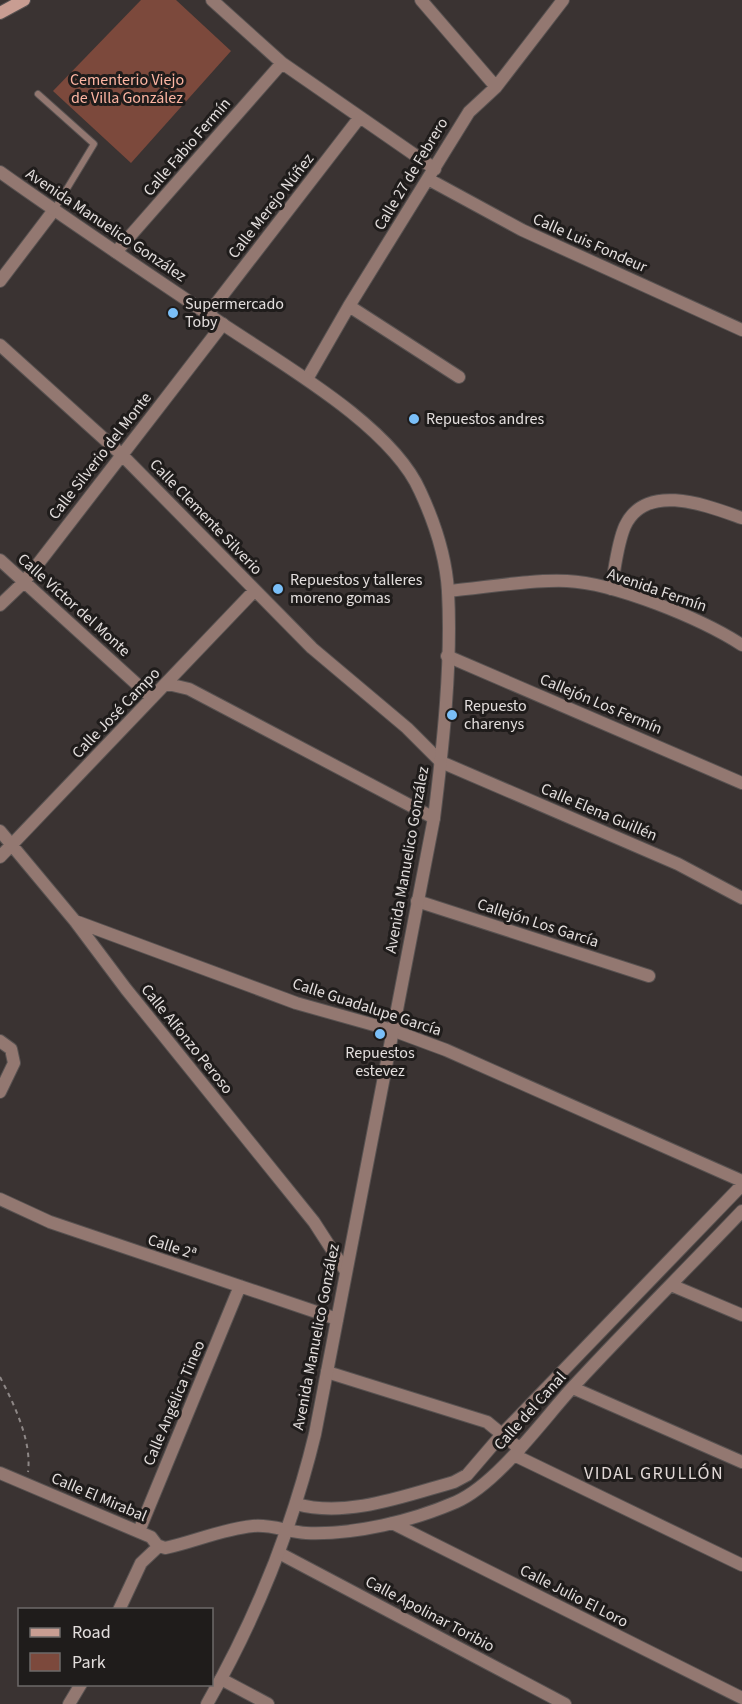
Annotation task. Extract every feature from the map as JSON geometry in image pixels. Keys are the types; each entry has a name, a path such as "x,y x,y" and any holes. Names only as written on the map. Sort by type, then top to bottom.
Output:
{"main road":[{"path":"0,13 24,0"}],"street":[{"name":"Calle Luis Fondeur","path":"212,0 282,63 360,117 432,174 522,230 742,330"},
{"path":"421,0 495,87"},
{"name":"Calle 27 de Febrero","path":"307,379 349,306 469,111 495,87 563,0"},
{"name":"Calle Fabio Fermín","path":"116,252 282,63"},
{"name":"Calle Merejo Núñez","path":"208,314 360,117"},
{"name":"Avenida Manuelico González","path":"0,172 307,379 393,450 411,473 438,542 448,591 441,762 434,818 327,1372 288,1531 221,1679 207,1704"},
{"path":"0,281 54,210"},
{"path":"349,306 459,377"},
{"name":"Calle Silverio del Monte","path":"0,605 24,582 223,324"},
{"name":"Calle Clemente Silverio","path":"0,345 122,455 312,648 406,728 441,762"},
{"path":"611,589 625,527 636,511 647,504 672,500 700,504 742,518"},
{"name":"Calle Víctor del Monte","path":"0,560 152,698"},
{"name":"Avenida Fermín","path":"448,591 566,580 611,589 702,622 742,645"},
{"name":"Calle José Campo","path":"0,857 168,684 255,590"},
{"name":"Callejón Los Fermín","path":"447,656 742,783"},
{"path":"168,684 189,689 434,818"},
{"name":"Calle Elena Guillén","path":"441,762 678,864 742,898"},
{"name":"Calle Alfonzo Peroso","path":"0,831 75,921 141,1008 314,1222 345,1270"},
{"name":"Callejón Los García","path":"417,901 650,976"},
{"name":"Calle Guadalupe García","path":"75,921 296,1003 392,1030 455,1054 742,1183"},
{"path":"0,1041 14,1053 14,1063 0,1092"},
{"path":"296,1504 318,1510 351,1508 454,1482 467,1475 502,1433 742,1183"},
{"name":"Calle 2ª","path":"0,1199 50,1222 337,1319"},
{"name":"Calle del Canal","path":"288,1531 310,1533 392,1523 457,1502 470,1495 517,1452 573,1388 742,1211"},
{"path":"671,1285 742,1315"},
{"name":"Calle Angélica Tineo","path":"139,1532 240,1286"},
{"path":"327,1372 477,1419 502,1433 517,1452 742,1565"},
{"path":"573,1388 742,1462"},
{"name":"Calle El Mirabal","path":"0,1473 151,1537 159,1546"},
{"name":"Calle Julio El Loro","path":"392,1523 742,1698"},
{"path":"120,1608 141,1563 159,1546 169,1547 251,1526 267,1526 288,1531"},
{"name":"Calle Apolinar Toribio","path":"279,1553 566,1704"},
{"path":"221,1679 268,1704"},
{"path":"69,1704 80,1686"}],"lane":[{"path":"38,94 94,144 54,210"}],"path":[{"path":"0,1377 26,1447 28,1467 24,1484"}],"green space":[{"name":"Cementerio Viejo de Villa González","path":"141,0 176,0 231,51 131,163 53,91"}],"place":[{"name":"Supermercado Toby","path":"173,313"},
{"name":"Repuestos andres","path":"414,419"},
{"name":"Repuestos y talleres moreno gomas","path":"278,589"},
{"name":"Repuesto charenys","path":"452,715"},
{"name":"Repuestos estevez","path":"380,1034"}],"district":[{"name":"VIDAL GRULLÓN","path":"654,1473"}]}
